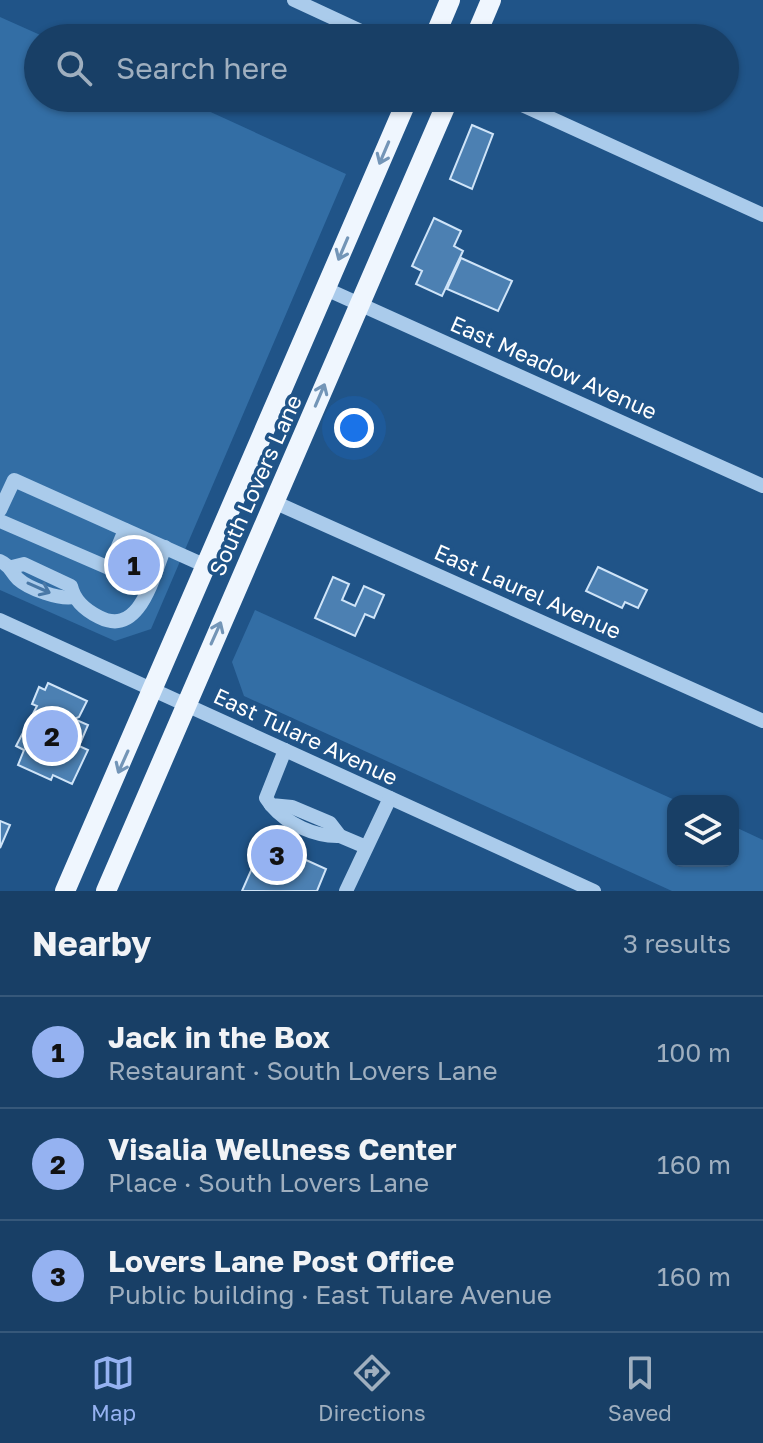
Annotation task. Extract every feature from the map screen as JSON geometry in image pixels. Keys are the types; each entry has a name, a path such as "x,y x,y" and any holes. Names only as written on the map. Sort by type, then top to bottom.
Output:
{"main road":[{"path":"440,24 450,0"},
{"path":"481,24 491,0"},
{"name":"South Lovers Lane","path":"65,891 402,112"},
{"name":"South Lovers Lane","path":"106,891 443,112"}],"street":[{"path":"294,0 346,24"},
{"path":"538,112 763,215"},
{"name":"East Meadow Avenue","path":"326,289 763,486"},
{"path":"0,510 14,480 206,566"},
{"name":"East Laurel Avenue","path":"274,502 763,721"},
{"path":"0,521 109,568 125,530"},
{"path":"6,564 19,579 63,599 74,597 91,613 109,622 125,622 136,613 165,547"},
{"name":"East Tulare Avenue","path":"0,620 594,891"},
{"path":"285,750 268,789 266,798 271,805 292,807 330,823 340,836 366,847"},
{"path":"346,891 390,798"}],"shaded area":[{"path":"0,17 24,28 24,112 211,112 346,174 151,629 115,641 0,590"},
{"path":"255,610 667,796 667,867 739,867 739,829 763,840 763,891 672,891 244,696 232,662"}],"building":[{"path":"472,125 493,134 472,189 450,179"},
{"path":"434,218 461,231 454,246 463,251 442,296 416,284 422,271 412,266"},
{"path":"461,258 512,281 498,311 447,289"},
{"path":"598,567 647,590 638,608 625,602 622,608 586,591"},
{"path":"333,577 349,584 342,600 355,606 364,586 384,595 374,618 365,614 355,636 315,618"},
{"path":"48,683 87,701 79,717 74,719 88,725 79,746 88,750 72,784 53,775 51,780 18,765 24,750 16,746 37,706 32,704 39,687 45,690"},
{"path":"0,821 10,825 0,848"},
{"path":"264,841 326,869 317,891 242,891"}],"place":[{"name":"Jack in the Box","path":"134,565"},
{"name":"Visalia Wellness Center","path":"52,736"},
{"name":"Lovers Lane Post Office","path":"277,855"}]}
